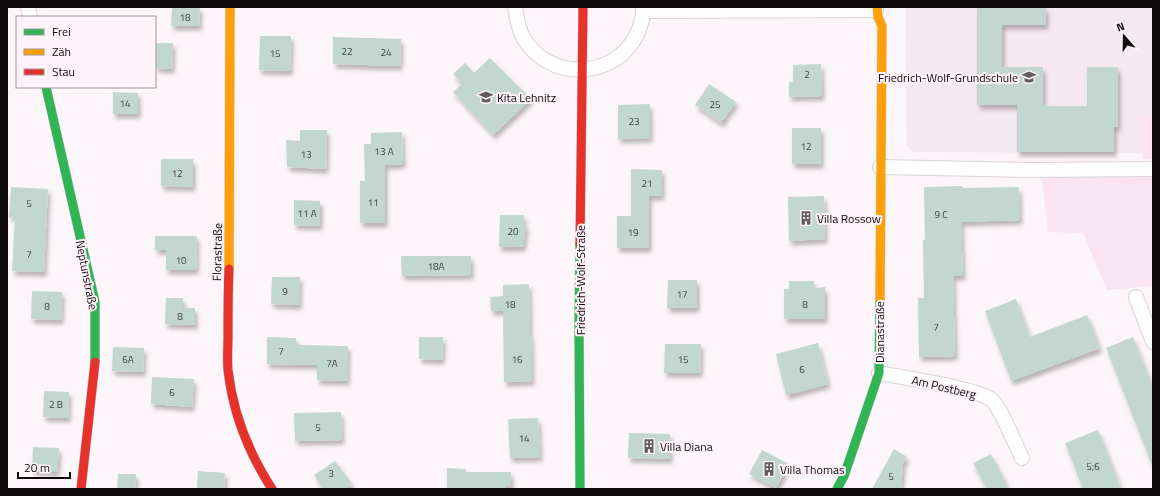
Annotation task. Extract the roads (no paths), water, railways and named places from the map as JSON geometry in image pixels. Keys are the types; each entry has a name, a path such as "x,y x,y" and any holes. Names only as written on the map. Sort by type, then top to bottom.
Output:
{"street":[{"name":"Florastraße","path":"230,7 228,369 232,398 244,437 257,464 272,489"},
{"path":"515,7 517,23 524,39 535,53 549,63 565,69 582,71 598,68 612,62 624,52 634,40 640,26 643,9 876,8"},
{"name":"Friedrich-Wolf-Straße","path":"580,489 579,326 583,7"},
{"name":"Dianastraße","path":"837,489 844,476 879,373 882,26 876,8"},
{"name":"Neptunstraße","path":"46,88 95,302 96,355 81,489"},
{"path":"880,167 1032,170 1153,169"},
{"path":"1136,297 1153,342"},
{"name":"Am Postberg","path":"879,373 976,392 992,400 1022,458"}],"place":[{"name":"Friedrich-Wolf-Grundschule","path":"1029,77"},
{"name":"Kita Lehnitz","path":"486,97"},
{"name":"Villa Rossow","path":"806,218"},
{"name":"Villa Diana","path":"649,446"},
{"name":"Villa Thomas","path":"769,469"}]}
